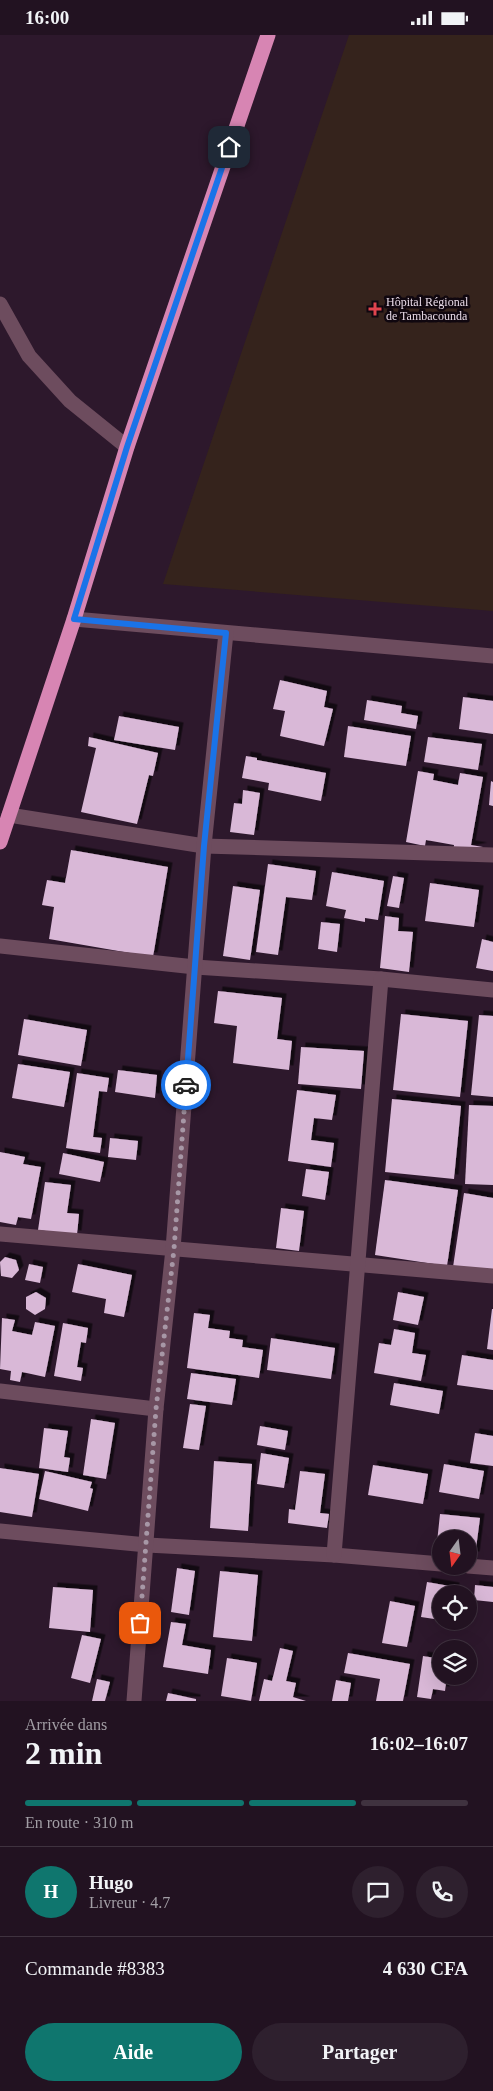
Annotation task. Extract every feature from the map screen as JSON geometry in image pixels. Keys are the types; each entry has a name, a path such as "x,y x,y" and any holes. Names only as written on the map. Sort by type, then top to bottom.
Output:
{"highway":[{"path":"0,842 74,619 127,447 268,35"}],"street":[{"path":"0,304 29,356 70,401 127,447"},
{"path":"74,619 493,655"},
{"path":"134,1701 156,1409 174,1249 204,846 226,633"},
{"path":"9,815 204,846 493,855"},
{"path":"0,946 195,967 380,979 493,990"},
{"path":"334,1555 359,1264 380,979"},
{"path":"0,1234 493,1276"},
{"path":"0,1391 156,1409"},
{"path":"0,1531 147,1545 334,1555 432,1563"},
{"path":"478,1567 493,1568"}],"shaded area":[{"name":"Hôpital Régional de Tambacounda","path":"349,35 493,35 493,611 163,584"}],"building":[{"path":"280,680 327,691 324,707 333,709 324,746 280,736 285,711 273,709"},
{"path":"463,697 493,701 493,734 459,729"},
{"path":"367,700 402,706 401,713 418,716 416,729 364,720"},
{"path":"119,716 179,727 175,750 114,740"},
{"path":"348,726 411,736 406,766 344,757"},
{"path":"89,737 158,753 153,776 149,775 137,824 81,812 96,748 88,746"},
{"path":"428,737 482,744 478,770 424,762"},
{"path":"246,756 257,758 257,760 326,773 321,801 268,790 269,783 242,778"},
{"path":"418,771 434,774 433,780 458,785 460,773 483,777 471,845 483,847 453,853 454,845 426,840 425,846 406,842"},
{"path":"491,781 493,782 493,806 489,805"},
{"path":"243,790 260,793 254,835 230,832 234,803 242,804"},
{"path":"71,850 168,867 153,957 49,939 54,907 42,905 47,880 65,883"},
{"path":"268,864 316,871 312,900 286,897 278,955 256,952"},
{"path":"332,872 384,881 378,920 365,918 365,922 344,918 346,910 326,906"},
{"path":"393,876 404,878 399,908 387,906"},
{"path":"430,883 479,890 474,927 425,921"},
{"path":"233,886 260,890 250,960 223,956"},
{"path":"385,916 399,918 398,931 413,932 409,972 380,968"},
{"path":"321,922 340,924 337,952 318,949"},
{"path":"482,939 493,942 493,971 476,968"},
{"path":"218,991 282,998 277,1039 292,1041 289,1070 233,1063 237,1026 214,1023"},
{"path":"401,1014 468,1021 460,1097 393,1090"},
{"path":"479,1015 493,1016 493,1097 471,1095"},
{"path":"24,1019 87,1030 81,1066 18,1055"},
{"path":"301,1047 364,1051 361,1089 298,1084"},
{"path":"18,1064 70,1072 64,1107 12,1098"},
{"path":"118,1070 157,1075 155,1098 115,1092"},
{"path":"77,1073 109,1078 107,1092 99,1091 93,1137 102,1138 100,1153 66,1148"},
{"path":"297,1090 336,1095 332,1120 314,1118 311,1140 334,1143 331,1167 288,1161"},
{"path":"392,1099 461,1106 454,1179 385,1172"},
{"path":"469,1105 493,1106 493,1185 465,1184"},
{"path":"110,1138 138,1141 136,1160 108,1157"},
{"path":"0,1152 25,1157 23,1164 41,1167 31,1219 18,1217 16,1225 0,1222"},
{"path":"63,1153 104,1162 100,1182 59,1174"},
{"path":"306,1169 329,1172 325,1200 302,1196"},
{"path":"385,1180 458,1190 447,1266 375,1255"},
{"path":"45,1182 71,1185 67,1213 79,1214 77,1235 38,1230"},
{"path":"464,1193 493,1198 493,1273 453,1267"},
{"path":"281,1208 304,1211 299,1251 276,1248"},
{"path":"5,1257 16,1260 19,1270 12,1278 1,1276 0,1262"},
{"path":"29,1264 43,1267 40,1283 25,1280"},
{"path":"78,1264 132,1275 124,1317 104,1313 106,1299 72,1292"},
{"path":"36,1292 46,1298 45,1309 35,1315 26,1309 26,1297"},
{"path":"398,1292 424,1297 418,1325 393,1320"},
{"path":"493,1309 493,1350 487,1349"},
{"path":"194,1313 210,1315 208,1328 230,1331 229,1338 243,1340 242,1347 263,1350 259,1378 187,1368"},
{"path":"2,1318 15,1320 12,1331 32,1335 35,1322 55,1326 45,1377 22,1372 20,1382 10,1380 11,1371 0,1369"},
{"path":"63,1323 88,1328 86,1343 81,1342 77,1367 83,1368 81,1381 54,1376"},
{"path":"394,1329 415,1333 412,1353 426,1355 421,1381 374,1373 379,1343 391,1345"},
{"path":"271,1338 335,1348 331,1379 267,1370"},
{"path":"462,1355 493,1360 493,1390 457,1385"},
{"path":"191,1373 236,1379 232,1405 187,1399"},
{"path":"394,1383 443,1391 439,1414 390,1405"},
{"path":"190,1404 206,1406 199,1450 183,1448"},
{"path":"91,1419 115,1423 106,1479 83,1475"},
{"path":"260,1426 288,1431 285,1450 257,1445"},
{"path":"44,1428 68,1431 64,1457 70,1458 68,1472 39,1468"},
{"path":"475,1433 493,1436 493,1466 470,1463"},
{"path":"261,1453 289,1458 284,1488 257,1484"},
{"path":"214,1461 252,1464 248,1531 210,1528"},
{"path":"444,1464 484,1471 479,1499 439,1492"},
{"path":"373,1465 428,1474 423,1504 368,1495"},
{"path":"0,1468 39,1474 32,1517 0,1512"},
{"path":"45,1471 92,1482 90,1488 93,1489 88,1511 39,1499"},
{"path":"300,1471 325,1474 320,1513 329,1514 327,1528 288,1523 289,1509 295,1510"},
{"path":"440,1514 480,1518 478,1533 478,1530 438,1530"},
{"path":"177,1568 195,1571 189,1615 171,1612"},
{"path":"220,1571 258,1575 252,1641 213,1637"},
{"path":"427,1582 444,1585 432,1585 432,1619 421,1617"},
{"path":"477,1585 493,1587 493,1602 477,1600"},
{"path":"53,1587 93,1590 90,1632 49,1628"},
{"path":"390,1601 415,1606 407,1647 382,1643"},
{"path":"171,1622 186,1624 182,1645 211,1650 208,1674 163,1667"},
{"path":"82,1635 101,1639 90,1683 71,1678"},
{"path":"280,1648 293,1651 286,1681 296,1683 293,1697 306,1701 259,1701 264,1679 272,1681"},
{"path":"348,1653 410,1664 403,1701 376,1701 380,1679 344,1673"},
{"path":"423,1656 432,1658 432,1685 446,1685 445,1691 433,1689 431,1699 417,1697"},
{"path":"227,1658 257,1663 251,1701 221,1696"},
{"path":"97,1679 110,1682 105,1701 92,1701"},
{"path":"336,1680 351,1683 348,1701 332,1701"},
{"path":"168,1693 196,1699 196,1701 166,1701"}],"way so far":[{"path":"140,1623 156,1409 174,1249 186,1085"}],"place":[{"name":"Hôpital Régional de Tambacounda","path":"375,309"}],"route":[{"path":"186,1085 204,846 226,633 74,619 127,447 229,147"}]}
